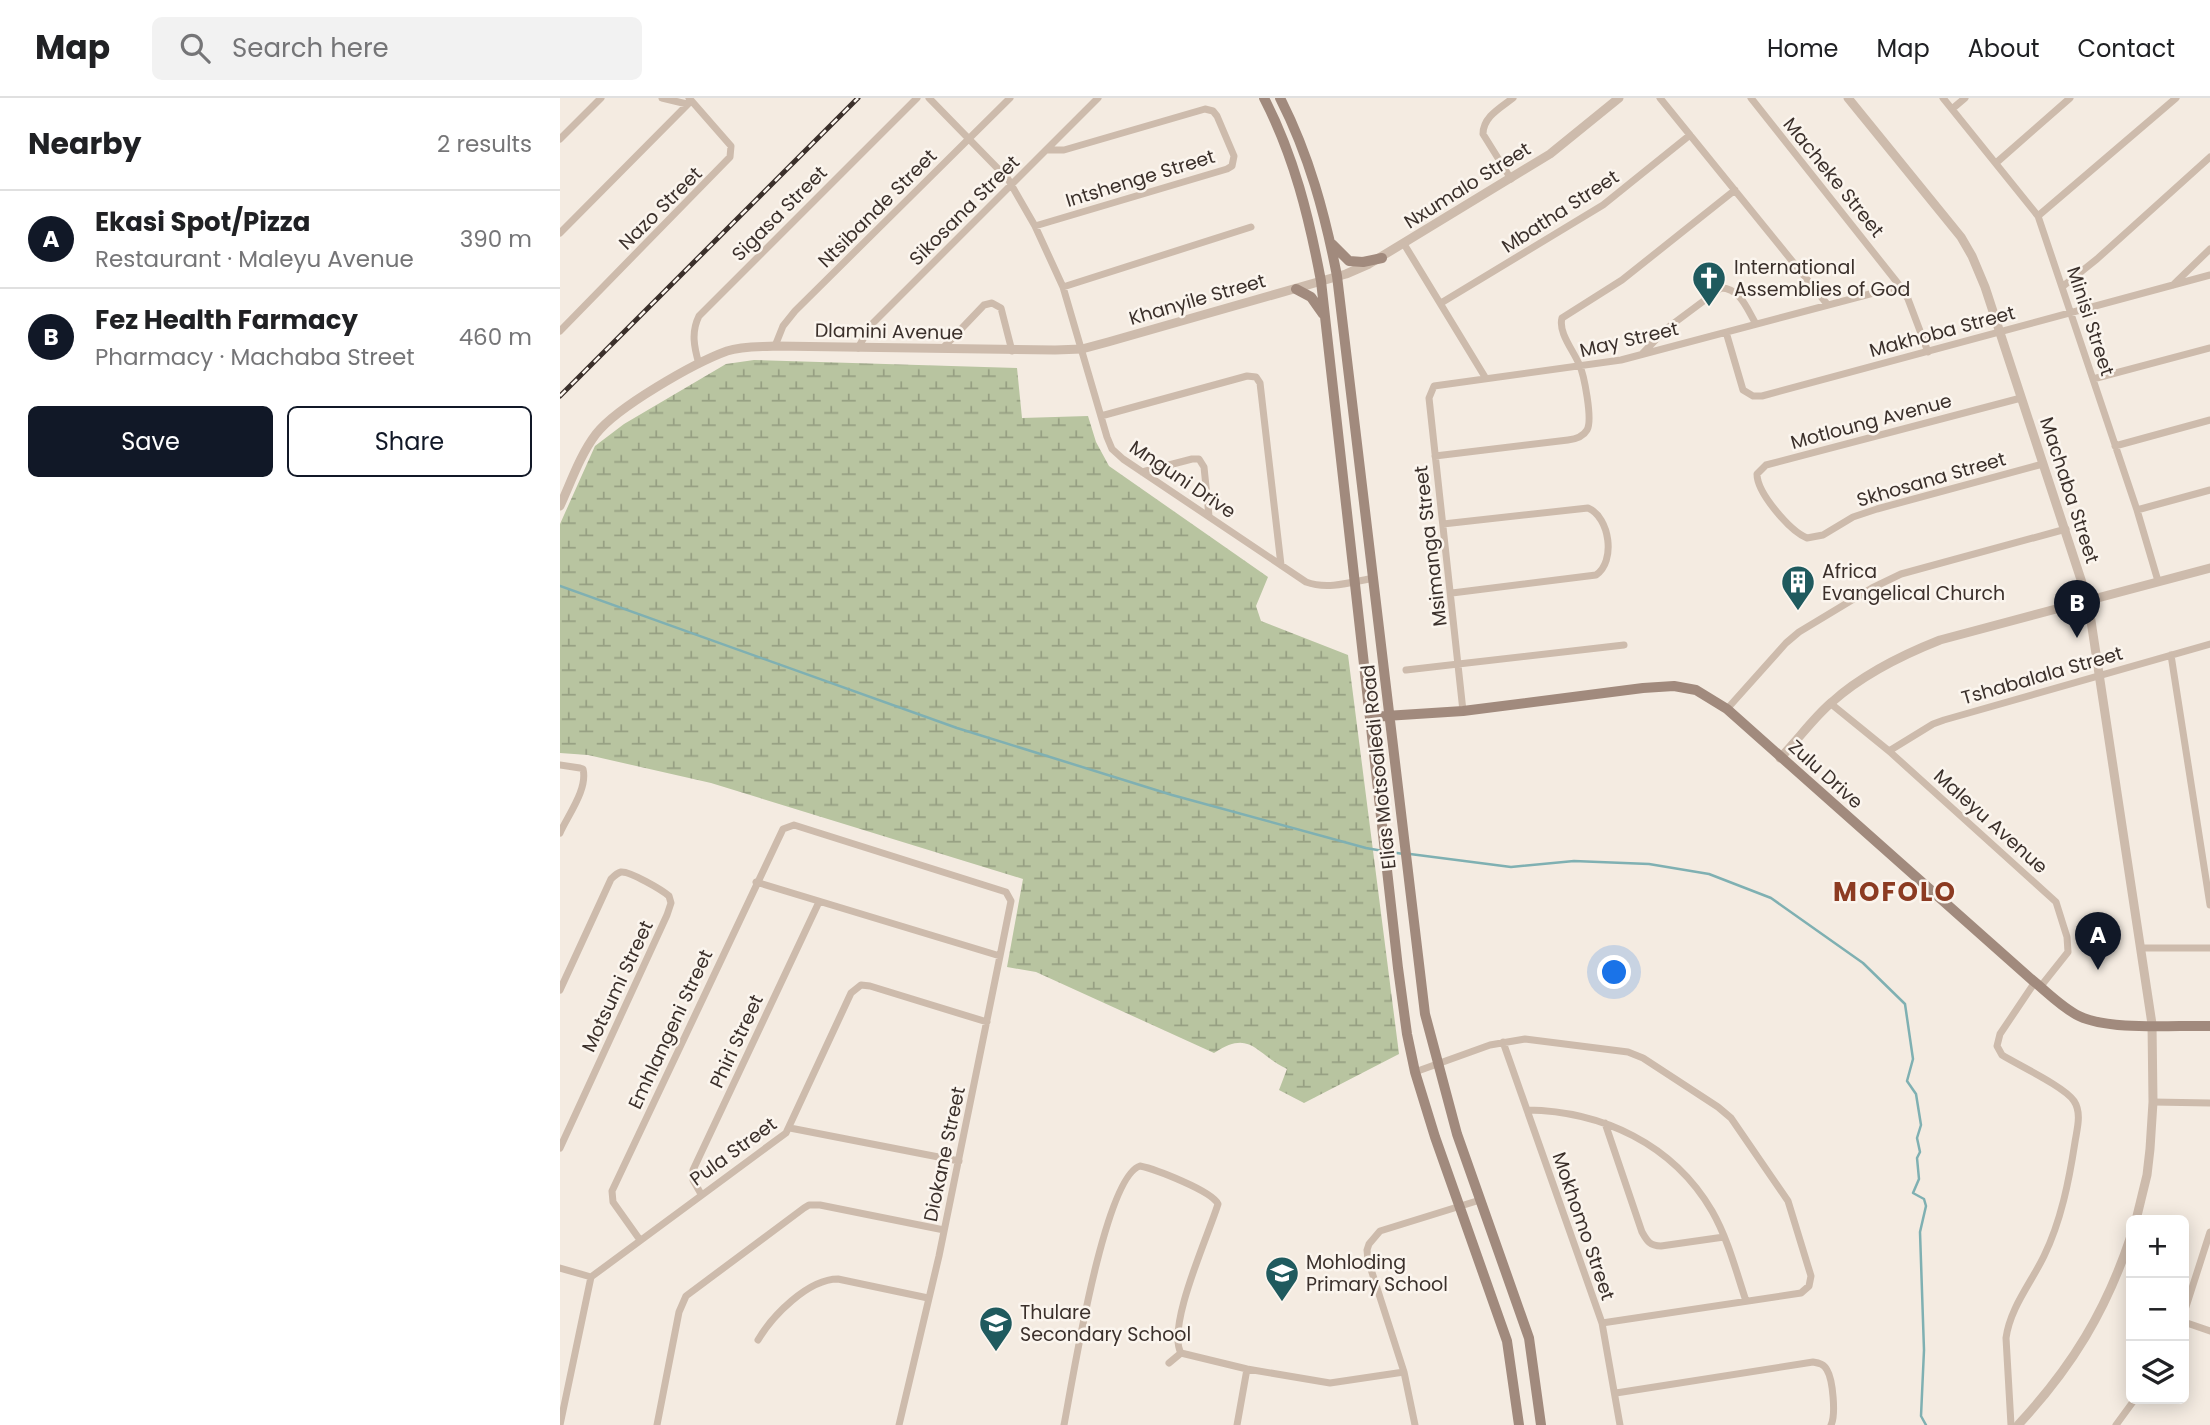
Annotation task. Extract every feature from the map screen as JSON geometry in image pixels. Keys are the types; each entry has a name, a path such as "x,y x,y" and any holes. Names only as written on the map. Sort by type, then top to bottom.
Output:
{"main road":[{"name":"Elias Motsoaledi Road","path":"1264,98 1281,133 1297,177 1321,281 1403,1010 1415,1072 1459,1208 1507,1341 1519,1425"},
{"name":"Elias Motsoaledi Road","path":"1280,98 1312,174 1331,241 1337,276 1425,1014 1457,1134 1529,1338 1541,1425"},
{"path":"1331,241 1349,261 1363,262 1382,258"},
{"path":"1296,289 1311,297 1325,316"},
{"name":"Zulu Drive","path":"1370,718 1463,711 1643,688 1674,686 1696,690 1727,709 2073,1013 2098,1023 2210,1026"}],"street":[{"path":"560,139 601,98"},
{"path":"662,98 688,101"},
{"name":"Sigasa Street","path":"699,364 694,328 699,316 917,98"},
{"name":"Mnguni Drive","path":"929,98 1012,184 1035,226 1063,287 1112,449 1306,582 1316,585 1374,578"},
{"name":"Ntsibande Street","path":"775,346 783,326 795,311 1010,98"},
{"name":"Sikosana Street","path":"858,348 871,325 1098,98"},
{"path":"1511,179 1483,134 1483,128 1487,120 1513,98"},
{"name":"Nxumalo Street","path":"1321,281 1382,258 1511,179 1550,154 1619,98"},
{"path":"1660,98 1827,304"},
{"name":"Macheke Street","path":"1751,98 1900,286 1908,299 1928,352"},
{"name":"Machaba Street","path":"1848,98 1961,237 1972,256 2000,332 2088,601 2152,1024 2153,1102 2147,1175 2138,1215"},
{"name":"Minisi Street","path":"1943,98 2038,216 2137,510 2158,581"},
{"path":"1952,109 1965,98"},
{"path":"1996,163 2070,98"},
{"path":"2038,216 2176,98"},
{"path":"560,233 688,101"},
{"name":"Nazo Street","path":"560,331 730,158 731,146 688,101"},
{"name":"Intshenge Street","path":"1035,226 1227,169 1234,156 1215,113 1205,109 1064,150 1048,150"},
{"name":"Mbatha Street","path":"1441,303 1603,205 1690,135"},
{"path":"2062,287 2210,157"},
{"path":"1435,456 1579,438 1589,424 1581,367 1561,325 1565,314 1622,279 1735,190"},
{"path":"1063,287 1251,227"},
{"path":"1405,244 1485,377"},
{"path":"2172,285 2210,248"},
{"name":"Makhoba Street","path":"1726,332 1743,390 1753,396 1762,396 2210,275"},
{"name":"Khanyile Street","path":"1082,349 1321,281"},
{"name":"May Street","path":"1441,383 1581,367 1642,355 1900,286"},
{"path":"1642,355 1666,329 1721,288 1732,290 1738,295 1756,324"},
{"path":"943,348 984,305 992,303 1000,309 1012,351"},
{"name":"Dlamini Avenue","path":"560,506 582,458 600,429 625,407 699,364 729,350 775,346 1012,351 1082,349"},
{"path":"2093,379 2210,348"},
{"path":"1101,416 1247,376 1256,377 1260,383 1281,565"},
{"name":"Msimanga Street","path":"1441,383 1434,386 1429,398 1463,711"},
{"name":"Motloung Avenue","path":"1766,497 1757,480 1757,474 1766,465 2021,398"},
{"path":"2115,446 2210,420"},
{"path":"1142,472 1199,459 1204,467 1209,516"},
{"name":"Skhosana Street","path":"1766,497 1799,535 1814,538 1853,517 1877,509 2043,464"},
{"path":"2137,510 2210,490"},
{"path":"1443,524 1588,508 1600,515 1604,526 1607,560 1602,571 1596,575 1452,593"},
{"path":"1727,709 1792,637 1872,588 1901,574 2066,529"},
{"path":"1780,758 1830,703 1893,661 1940,640 2210,568"},
{"name":"Tshabalala Street","path":"1889,751 1944,720 2210,644"},
{"path":"1406,670 1624,645"},
{"path":"2171,655 2210,905"},
{"name":"Maleyu Avenue","path":"1830,703 1889,751 2056,902 2067,937 2068,953 2038,984"},
{"path":"560,765 580,768 584,772 582,785 560,833"},
{"name":"Emhlangeni Street","path":"640,1240 613,1202 612,1191 783,829 794,825 1003,890"},
{"name":"Motsumi Street","path":"560,990 611,879 618,873 631,875 666,893 671,907 560,1148"},
{"path":"756,882 1000,956"},
{"name":"Diokane Street","path":"899,1425 959,1161 1000,956 1010,901 1003,890"},
{"name":"Phiri Street","path":"701,1194 693,1180 693,1170 819,902"},
{"path":"2142,948 2210,948"},
{"path":"2011,1425 2006,1338 2008,1325 2045,1255 2058,1222 2070,1176 2079,1119 2078,1107 2069,1094 2002,1055 1997,1046 2000,1034 2038,984"},
{"path":"790,1128 851,993 856,988 866,985 986,1022"},
{"path":"1415,1072 1490,1045 1525,1039 1628,1052 1658,1066 1731,1118 1788,1201 1811,1276 1809,1286 1801,1293 1602,1323"},
{"name":"Mokhomo Street","path":"1503,1042 1602,1323 1620,1425"},
{"path":"2153,1102 2210,1103"},
{"path":"1527,1110 1566,1113 1605,1123 1647,1142 1685,1173 1712,1212 1724,1237 1746,1301"},
{"path":"1605,1123 1647,1242 1661,1246 1724,1237"},
{"name":"Pula Street","path":"591,1278 790,1128 959,1161"},
{"path":"1064,1425 1102,1239 1129,1173 1140,1166 1211,1195 1218,1204 1191,1275 1178,1337 1181,1353"},
{"path":"1415,1425 1404,1372 1367,1250 1380,1231 1480,1200"},
{"path":"657,1425 679,1312 686,1296 804,1208 820,1205 944,1230"},
{"path":"2189,1297 2210,1232"},
{"path":"2018,1425 2056,1381 2090,1333 2126,1251"},
{"path":"560,1268 591,1278 560,1425"},
{"path":"758,1340 778,1312 825,1280 838,1279 928,1298"},
{"path":"2189,1324 2210,1331"},
{"path":"1181,1353 1247,1369 1336,1383 1404,1372"},
{"path":"1168,1363 1181,1353"},
{"path":"1616,1393 1813,1362 1828,1371 1835,1415 1831,1425"},
{"path":"1237,1425 1247,1369"},
{"path":"2116,1425 2131,1404"}],"green space":[{"path":"754,360 1017,368 1022,418 1088,416 1096,442 1109,466 1268,577 1256,606 1261,621 1348,655 1399,1054 1304,1103 1279,1090 1287,1069 1252,1046 1236,1043 1214,1053 1036,972 1007,967 1023,879 711,783 588,755 560,753 560,524 595,446 624,424 726,364"}],"waterway":[{"path":"560,586 957,728 1172,795 1383,851"},
{"path":"1390,852 1404,854"},
{"path":"1410,854 1511,867 1574,861 1649,864 1709,874 1771,898 1863,963 1905,1004 1913,1059 1907,1081 1916,1094 1921,1125 1917,1138 1920,1152 1917,1158 1919,1179 1913,1193 1924,1199 1926,1206 1920,1232 1924,1350 1921,1416 1926,1425"}],"railway":[{"path":"560,396 858,98"}],"place":[{"name":"International Assemblies of God","path":"1709,308"},
{"name":"Africa Evangelical Church","path":"1798,612"},
{"name":"Fez Health Farmacy","path":"2077,638"},
{"name":"Ekasi Spot/Pizza","path":"2098,970"},
{"name":"Mohloding Primary School","path":"1282,1303"},
{"name":"Thulare Secondary School","path":"996,1353"}],"district":[{"name":"MOFOLO","path":"1895,892"}]}
